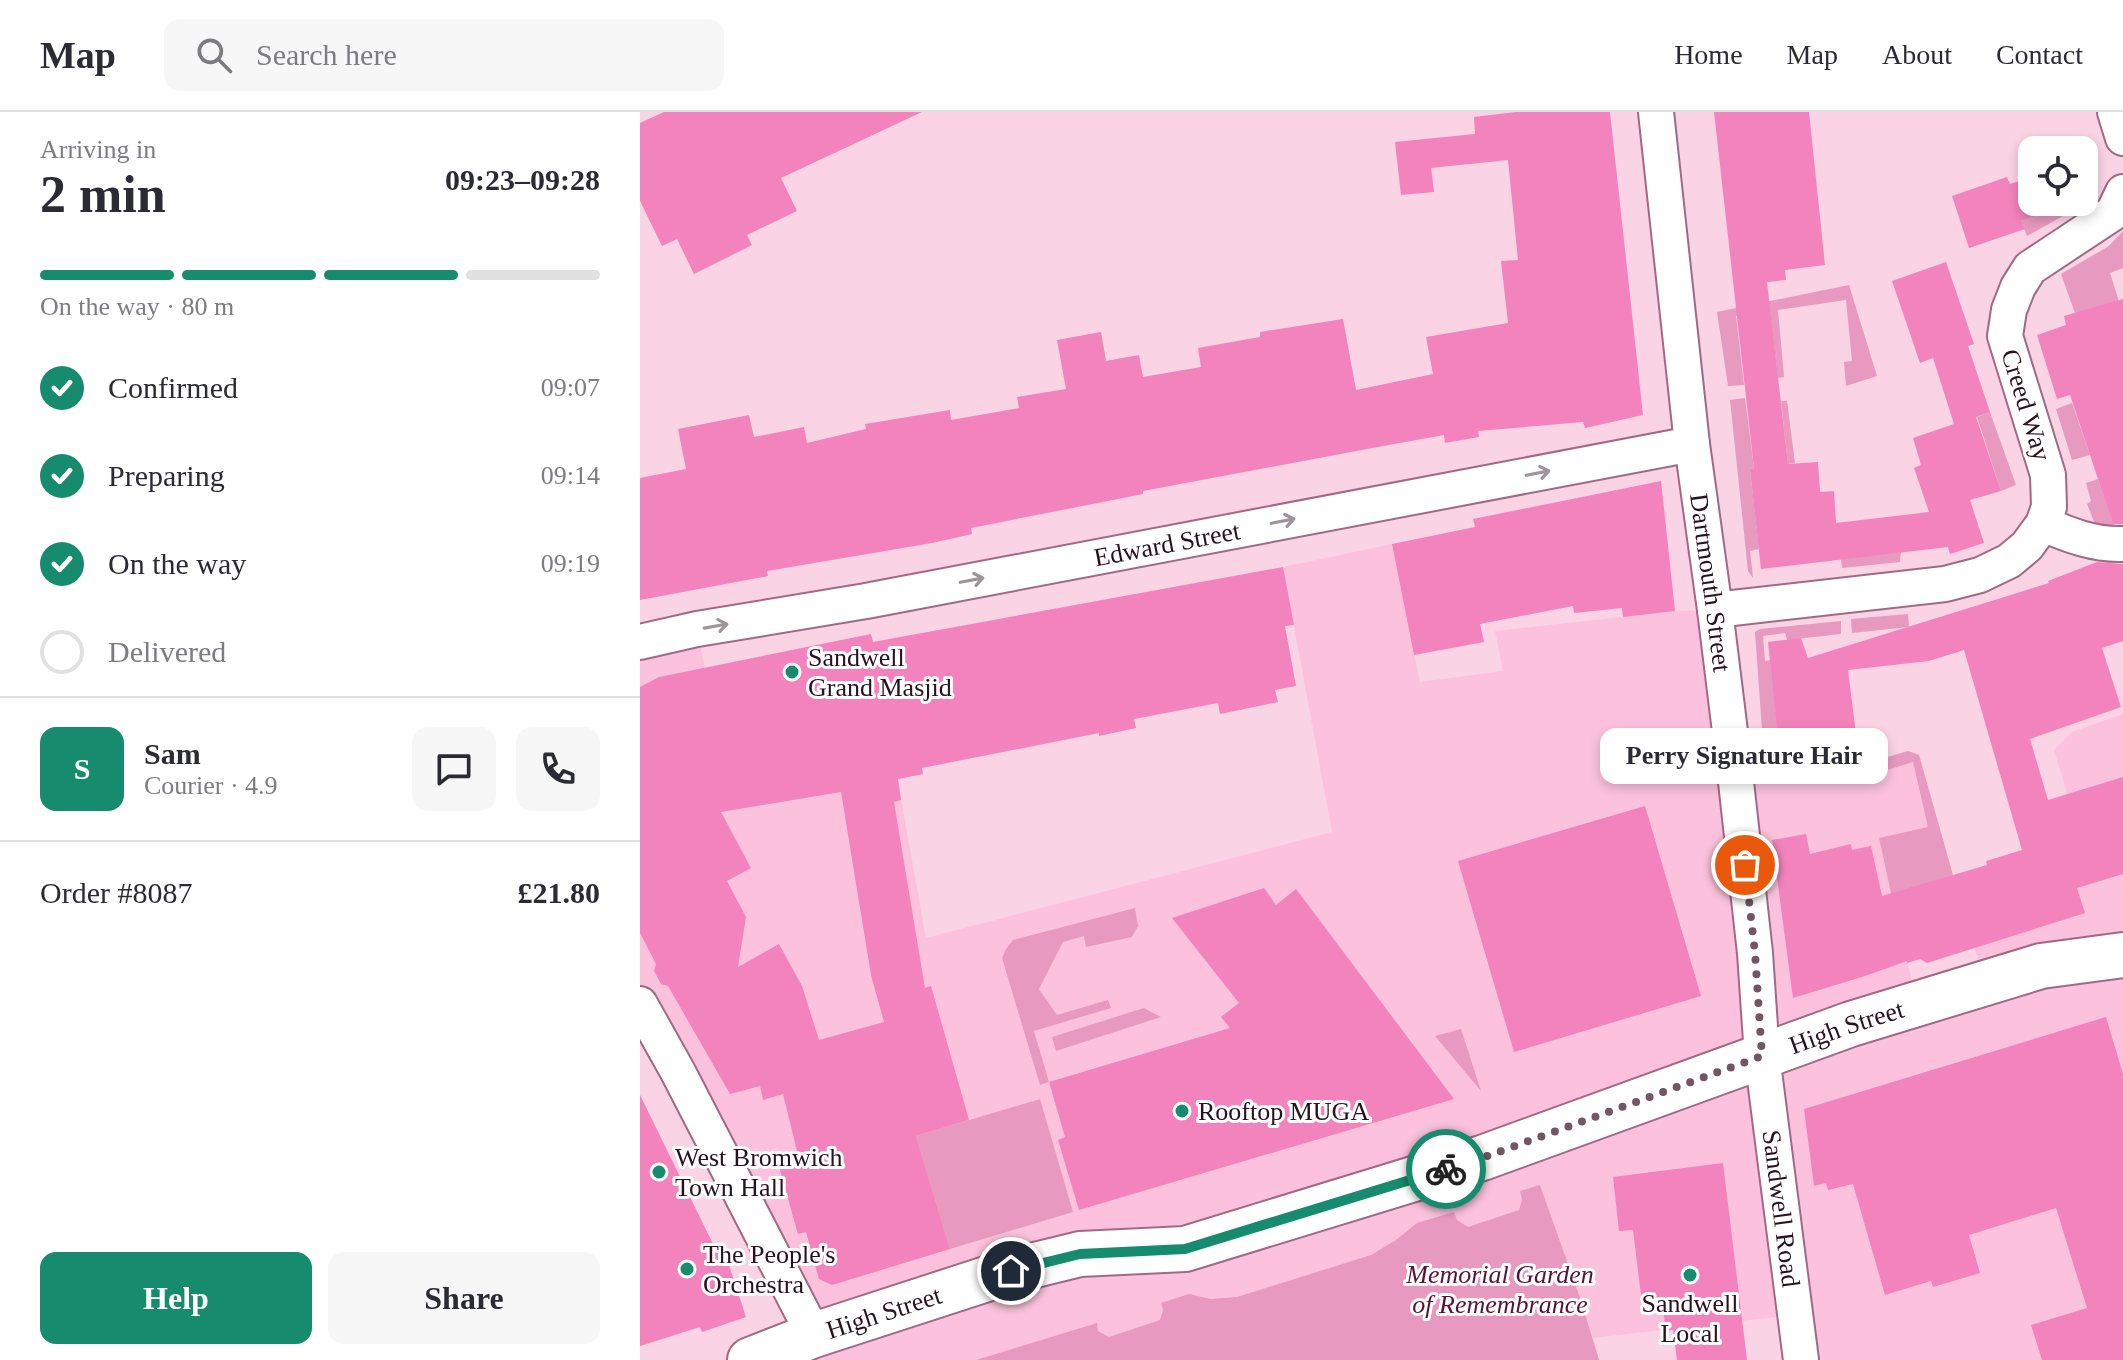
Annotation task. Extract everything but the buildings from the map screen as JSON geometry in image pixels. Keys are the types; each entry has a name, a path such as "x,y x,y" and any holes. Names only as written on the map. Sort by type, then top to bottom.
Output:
{"street":[{"name":"Dartmouth Street","path":"1656,112 1692,444 1715,610 1753,940 1762,1056"},
{"path":"2115,112 2123,138"},
{"name":"Creed Way","path":"2043,524 2049,507 2048,475 2005,336 2009,310 2030,268 2113,213 2123,192"},
{"name":"Edward Street","path":"640,642 1692,444"},
{"path":"1715,610 1945,584 1980,575 2009,561 2027,546 2043,524 2093,542 2123,544"},
{"name":"High Street","path":"750,1360 814,1335 1011,1271 1080,1254 1185,1249 1482,1158 1851,1024 2041,966 2121,964"},
{"path":"640,1004 814,1335"},
{"name":"Sandwell Road","path":"1762,1056 1801,1360"}],"shaded area":[{"path":"1392,544 1420,682 1503,671 1495,631 1675,611 1715,610 1735,775 1803,767 1870,748 1874,761 1908,751 1919,755 1939,825 1879,839 1917,1004 1985,983 1964,913 2091,873 2054,750 2072,732 2123,714 2123,1360 1801,1360 1794,1315 1593,1338 1599,1360 750,1360 814,1336 640,1004 640,642 697,629 705,668 884,705 926,938 1332,832 1283,567"}],"green space":[{"path":"2037,216 2063,216 2027,236 2021,221"},
{"path":"2123,231 2123,268 2110,273 2121,308 2075,313 2061,274 2109,246"},
{"path":"1849,285 1877,376 1846,386 1844,362 1852,361 1846,300 1778,310 1784,377 1778,378 1770,312 1736,316 1744,385 1728,386 1717,312"},
{"path":"1745,398 1754,468 1750,469 1759,549 1750,551 1753,578 1748,571 1730,400"},
{"path":"1781,401 1787,401 1795,463 1788,464"},
{"path":"2072,403 2090,455 2072,460 2056,409"},
{"path":"1990,412 2016,485 2001,491 1977,417"},
{"path":"2098,479 2115,529 2123,526 2123,530 2097,529 2087,504 2091,501 2086,483"},
{"path":"1901,552 1900,562 1842,568 1841,559"},
{"path":"1908,614 1909,627 1852,633 1851,619"},
{"path":"1841,621 1841,634 1787,640 1785,633 1763,636 1765,661 1770,660 1781,757 1802,755 1803,766 1870,748 1874,761 1908,751 1919,755 1953,875 1896,916 1879,838 1928,827 1913,762 1884,771 1857,758 1765,772 1755,632"},
{"path":"1135,908 1138,926 1132,937 1086,947 1084,936 1063,942 1039,989 1057,1015 1108,1000 1111,1008 1034,1031 1049,1082 1040,1085 1002,958 1006,949 1013,940"},
{"path":"1144,1008 1161,1017 1056,1051 1052,1037"},
{"path":"1461,1029 1481,1091 1435,1036"},
{"path":"1040,1099 1073,1212 950,1249 916,1136"},
{"name":"Memorial Garden of Remembrance","path":"1540,1185 1599,1360 976,1360 1097,1323 1098,1331 1109,1337 1160,1320 1163,1310 1161,1303 1189,1294 1211,1299 1237,1297 1371,1255 1417,1223 1454,1212 1457,1220 1468,1227 1519,1210 1522,1200 1520,1191"}],"way so far":[{"path":"1446,1169 1762,1056 1745,865"}],"place":[{"name":"Sandwell Grand Masjid","path":"792,672"},
{"name":"Perry Signature Hair","path":"1745,865"},
{"name":"Rooftop MUGA","path":"1182,1111"},
{"name":"West Bromwich Town Hall","path":"659,1172"},
{"name":"The People's Orchestra","path":"687,1269"},
{"name":"Sandwell Local","path":"1690,1275"}],"route":[{"path":"1011,1271 1080,1254 1185,1249 1446,1169"}]}
